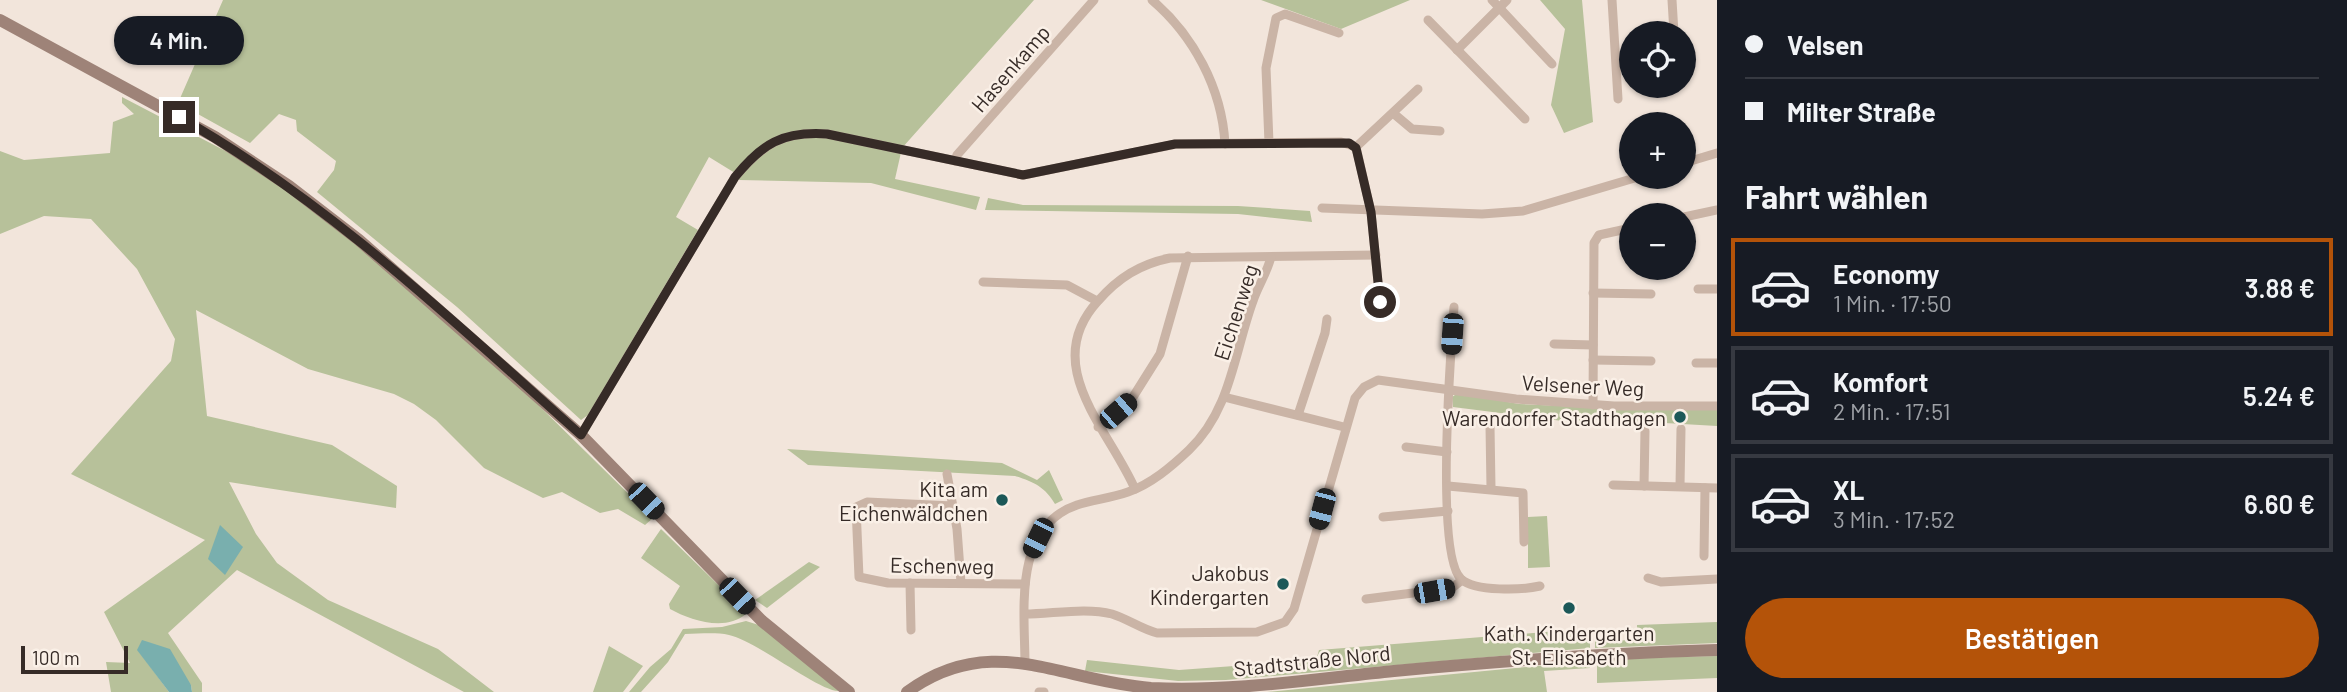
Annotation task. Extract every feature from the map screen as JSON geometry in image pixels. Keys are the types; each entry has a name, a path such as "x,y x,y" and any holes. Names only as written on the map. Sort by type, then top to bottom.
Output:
{"main road":[{"path":"0,20 215,137 289,186 395,270 581,435 762,621 849,692"},
{"name":"Stadtstraße Nord","path":"913,690 941,670 986,661 1025,664 1124,685 1204,689 1529,658 1717,650"}],"street":[{"name":"Hasenkamp","path":"955,161 957,155 1094,0"},
{"path":"1152,0 1184,32 1199,58 1210,82 1225,144"},
{"path":"1492,0 1552,64"},
{"path":"1457,50 1507,0"},
{"path":"1612,0 1618,99"},
{"path":"1672,0 1673,21"},
{"path":"1269,143 1266,68 1276,18 1285,13 1339,33"},
{"path":"1428,20 1525,119"},
{"path":"1356,148 1418,89"},
{"path":"1393,113 1412,130 1440,131"},
{"path":"581,435 735,177 761,148 802,132 1031,175 1175,144 1341,142 1356,148"},
{"path":"1356,148 1371,212 1380,302"},
{"path":"1696,159 1717,153"},
{"path":"1322,208 1371,212 1482,214 1523,211 1619,183"},
{"path":"1696,214 1717,210"},
{"path":"1593,405 1594,243 1599,235 1619,231"},
{"name":"Eichenweg","path":"1025,664 1024,584 1030,555 1038,538 1059,515 1080,504 1135,489 1157,477 1191,448 1224,397 1252,301 1271,257 1376,256"},
{"path":"1135,489 1098,427 1083,392 1074,357 1081,326 1097,301 1122,276 1159,260 1188,257 1271,257"},
{"path":"1098,427 1133,397 1160,354 1188,257"},
{"path":"983,282 1067,285 1097,301"},
{"path":"1698,289 1717,289"},
{"path":"1594,293 1651,294"},
{"path":"1454,307 1447,452 1448,510 1455,571 1462,580 1500,589 1540,586"},
{"path":"1298,415 1325,333 1326,319"},
{"path":"1553,344 1593,345"},
{"path":"1593,360 1651,361"},
{"path":"1696,363 1717,363"},
{"name":"Velsener Weg","path":"1344,427 1355,398 1364,387 1378,380 1516,400 1593,405 1717,406"},
{"path":"1025,614 1101,612 1115,615 1143,630 1157,633 1257,632 1284,622 1294,609 1344,427 1224,397"},
{"path":"1490,426 1491,488"},
{"path":"1680,486 1681,429"},
{"path":"1644,431 1644,486"},
{"path":"1406,447 1447,452"},
{"path":"947,474 961,583"},
{"path":"1613,485 1717,488"},
{"path":"1448,486 1523,492 1524,542"},
{"path":"1704,556 1705,488"},
{"name":"Eschenweg","path":"953,506 867,502 856,507 859,577 910,583 1024,584"},
{"path":"1383,517 1448,510"},
{"path":"1648,578 1661,582 1717,579"},
{"path":"1366,598 1452,588 1462,580"},
{"path":"910,583 911,630"}],"green space":[{"path":"223,0 1034,0 902,148 895,179 980,197 976,210 871,183 739,180 735,173 709,157 676,217 698,230 588,415 581,420 457,307 317,192 334,170 336,161 297,131 296,120 279,114 250,143 178,103"},
{"path":"1261,0 1410,0 1341,29"},
{"path":"1540,0 1582,0 1593,122 1564,133 1551,105 1565,29"},
{"path":"122,97 239,158 307,203 411,289 518,385 653,518 645,525 618,509 600,513 562,492 543,498 484,468 436,420 414,404 394,394 308,369 196,310 207,416 332,445 397,486 396,508 229,482 256,534 277,563 328,600 438,649 494,692 464,692 237,570 168,633 202,683 202,692 192,692 191,685 138,650 169,692 111,692 106,662 130,663 104,612 205,540 71,474 171,361 175,339 137,269 91,219 44,216 0,234 0,151 24,160 110,153 113,122 134,114 122,103"},
{"path":"988,198 1023,205 1238,206 1310,211 1312,222 1238,214 985,210"},
{"path":"1458,393 1519,404 1604,408 1605,419 1570,422 1453,407 1452,397"},
{"path":"1717,408 1717,426 1613,420 1614,409"},
{"path":"787,449 1002,463 1037,480 1049,470 1063,500 1055,504 1038,486 1015,476 808,465"},
{"path":"1547,516 1550,567 1528,568 1528,517"},
{"path":"661,529 746,614 738,619 718,623 697,620 670,609 669,604 680,586 641,558"},
{"path":"809,562 820,567 767,608 755,600"},
{"path":"746,621 762,626 839,691 817,684 741,639 707,633 685,634 668,662 641,692 629,692 650,667 671,649 683,629 722,627"},
{"path":"1717,622 1717,643 1595,648 1595,641 1637,640 1637,625"},
{"path":"1584,629 1585,639 1590,639 1590,648 1226,680 1178,681 1085,671 1087,660 1179,670 1316,660 1319,650"},
{"path":"609,646 643,666 623,692 593,692"},
{"path":"1717,656 1717,678 1597,683 1597,659"},
{"path":"1589,661 1590,668 1544,671 1547,692 1267,692"}],"water":[{"path":"220,525 243,547 225,575 208,559"},
{"path":"142,640 170,649 191,685 192,692 169,692 137,650"}],"place":[{"name":"Warendorfer Stadthagen","path":"1680,417"},
{"name":"Kita am Eichenwäldchen","path":"1002,500"},
{"name":"Jakobus Kindergarten","path":"1283,584"},
{"name":"Kath. Kindergarten St. Elisabeth","path":"1569,608"}],"route":[{"path":"179,117 261,166 320,208 395,270 581,435 735,177 761,148 802,132 827,134 1023,175 1175,144 1349,143 1356,148 1371,212 1380,302"}]}
